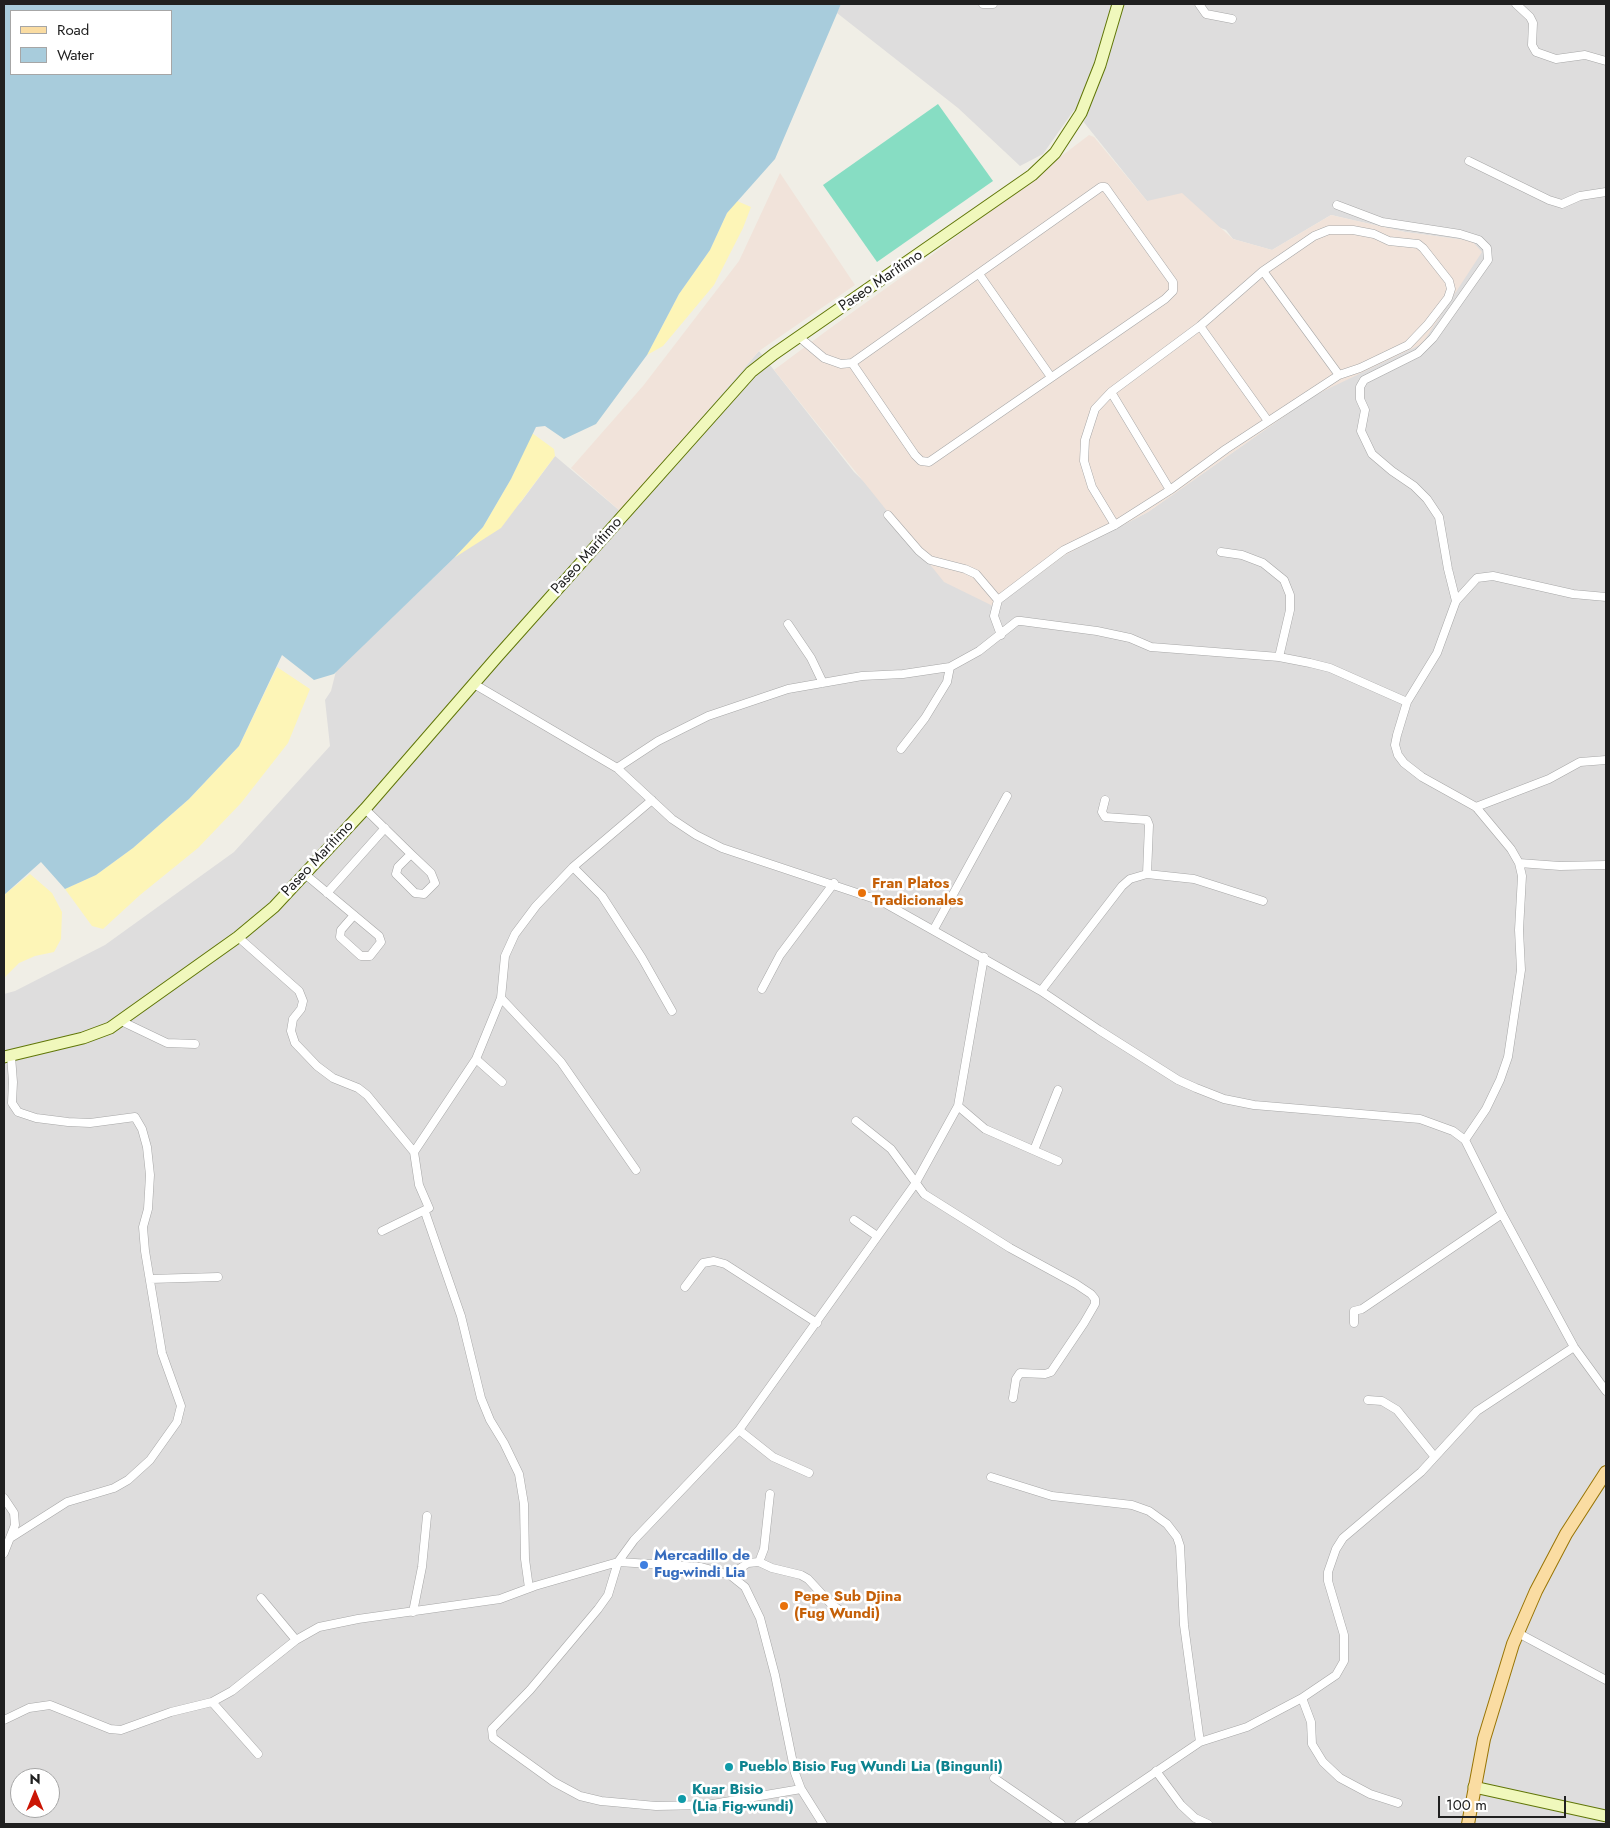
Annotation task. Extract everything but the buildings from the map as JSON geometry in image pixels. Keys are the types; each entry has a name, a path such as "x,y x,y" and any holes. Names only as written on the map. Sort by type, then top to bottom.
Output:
{"main road":[{"name":"Paseo Marítimo","path":"7,1057 83,1038 110,1028 238,937 274,907 306,875 365,809 751,372 1024,181 1048,160 1081,113 1100,65 1118,4"},
{"path":"1468,1824 1474,1787 1492,1707 1518,1633 1536,1591 1566,1534 1604,1481"},
{"path":"1474,1787 1606,1816"}],"street":[{"path":"983,4 993,4"},
{"path":"1199,4 1206,14 1232,18"},
{"path":"1516,4 1530,17 1533,23 1532,45 1536,52 1556,59 1585,55 1606,62"},
{"path":"1469,161 1549,200 1562,204 1580,196 1606,192"},
{"path":"799,337 824,358 841,364 852,363 1101,187 1105,187 1173,282 1173,291 1165,299 929,462 921,461 915,455 852,363"},
{"path":"1337,205 1382,222 1460,234 1479,240 1487,248 1488,260 1433,338 1418,352 1364,380 1360,387 1360,399 1365,410 1361,431 1372,454 1414,486 1427,499 1439,517 1456,601"},
{"path":"1002,634 994,616 998,600 1064,550 1115,524 1170,490 1268,421 1339,375 1360,368 1408,345 1428,324 1448,298 1451,288 1449,281 1423,248 1418,244 1389,241 1374,234 1353,230 1329,230 1314,236 1263,271 1200,326 1111,392 1095,409 1085,440 1084,461 1092,488 1115,524"},
{"path":"1263,271 1339,375"},
{"path":"979,274 1051,377"},
{"path":"1200,326 1268,421"},
{"path":"1111,392 1170,490"},
{"path":"888,515 919,551 930,560 965,568 976,574 998,600"},
{"path":"1221,552 1242,555 1263,563 1284,580 1290,595 1290,610 1279,657"},
{"path":"1465,1140 1486,1109 1500,1080 1508,1057 1521,970 1519,930 1523,884 1518,862 1511,849 1476,807 1422,777 1398,755 1395,745 1397,735 1407,702 1437,653 1456,601 1472,582 1483,576 1493,576 1573,594 1606,597"},
{"path":"617,768 658,741 708,716 788,689 862,676 903,674 950,667 979,652 1017,621 1097,631 1130,638 1150,647 1279,657 1330,668 1407,702"},
{"path":"788,624 811,658 822,683"},
{"path":"901,749 947,682 950,667"},
{"path":"474,684 617,768 672,819 696,835 722,848 834,883 881,901 984,957 1041,991 1178,1080 1209,1094 1254,1105 1420,1119 1453,1131 1465,1140 1502,1214 1574,1347 1606,1391"},
{"path":"1476,807 1549,780 1580,762 1606,760"},
{"path":"934,930 1007,796"},
{"path":"414,1152 476,1059 501,998 505,956 515,934 536,906 573,867 652,800"},
{"path":"1105,800 1102,812 1105,817 1147,820 1149,825 1147,874"},
{"path":"365,809 411,854 435,880 424,894 415,893 396,874 398,867 411,854"},
{"path":"327,893 385,828"},
{"path":"1518,862 1574,866 1606,865"},
{"path":"573,867 602,896 642,958 672,1011"},
{"path":"1041,991 1122,886 1130,879 1147,874 1194,879 1263,901"},
{"path":"306,875 354,915 381,939 381,942 370,956 361,956 340,937 341,930 354,915"},
{"path":"762,988 780,955 834,883"},
{"path":"238,937 299,991 303,1000 301,1009 293,1019 291,1031 295,1043 317,1066 333,1078 358,1088 367,1095 414,1152 419,1185 429,1208 426,1212 382,1232"},
{"path":"801,1789 706,1806 656,1806 601,1801 580,1796 554,1782 493,1738 492,1729 530,1690 598,1610 608,1594 618,1562 634,1540 739,1430 818,1323 915,1184 958,1106 984,957"},
{"path":"501,998 561,1062 636,1170"},
{"path":"121,1021 167,1043 195,1044"},
{"path":"7,1057 14,1082 12,1103 18,1112 36,1118 90,1123 135,1117 147,1147 150,1175 148,1209 143,1226 150,1279 162,1353 180,1398 181,1406 177,1422 150,1460 128,1480 114,1488 67,1502 12,1537"},
{"path":"476,1059 502,1082"},
{"path":"1034,1150 1058,1090"},
{"path":"958,1106 985,1129 1058,1161"},
{"path":"856,1121 891,1149 924,1194 962,1219 1076,1284 1095,1299 1095,1304 1084,1323 1051,1372 1045,1374 1020,1374 1016,1379 1013,1398"},
{"path":"426,1212 461,1316 481,1398 490,1420 519,1474 524,1504 525,1559 530,1588"},
{"path":"1354,1323 1354,1311 1362,1309 1502,1214"},
{"path":"854,1220 877,1236"},
{"path":"685,1287 703,1263 714,1261 725,1264 818,1323"},
{"path":"150,1279 218,1277"},
{"path":"1079,1824 1200,1742 1247,1727 1302,1698 1336,1675 1344,1660 1343,1628 1328,1581 1330,1562 1336,1549 1350,1530 1406,1485 1486,1404 1574,1347"},
{"path":"1368,1400 1382,1401 1397,1410 1434,1456"},
{"path":"739,1430 773,1457 809,1473"},
{"path":"991,1477 1052,1496 1132,1505 1149,1511 1167,1524 1177,1537 1180,1546 1184,1625 1200,1742"},
{"path":"759,1562 764,1549 770,1494"},
{"path":"4,1498 14,1514 16,1525 4,1553"},
{"path":"413,1612 422,1567 427,1516"},
{"path":"4,1720 29,1708 50,1704 110,1729 121,1730 170,1712 212,1702 232,1690 296,1640 319,1627 358,1618 500,1599 530,1588 618,1562 701,1567 730,1575 745,1587 760,1618 801,1789 823,1824"},
{"path":"730,1575 748,1562 759,1562 808,1579 831,1604 847,1615"},
{"path":"261,1598 296,1640"},
{"path":"1518,1633 1606,1680"},
{"path":"1302,1698 1311,1722 1312,1744 1323,1762 1340,1778 1370,1794 1398,1803"},
{"path":"212,1702 258,1754"},
{"path":"1156,1771 1181,1805 1195,1818 1208,1824"},
{"path":"994,1778 1061,1824"}],"shaded area":[{"path":"841,4 1606,4 1606,1824 4,1824 4,994 15,991 105,945 234,852 330,746 325,700 331,691 336,671 456,556 521,502 555,456 620,511 759,351 854,472 995,607 1065,555 1148,512 1313,396 1363,370 1472,241 1405,232 1331,215 1272,250 1233,239 1226,230 1147,201 1074,110 1043,154 1020,166 958,108 837,13"},
{"path":"1089,135 1094,137 1147,201 1182,193 1233,239 1272,250 1331,215 1405,232 1472,241 1482,252 1422,344 1313,396 1148,512 1065,555 995,607 944,582 774,370 924,261"},
{"path":"780,173 855,285 759,351 620,511 571,468 643,386 739,261"}],"sand":[{"path":"737,201 751,207 743,228 714,285 663,346 647,355 679,294 710,250 727,213"},
{"path":"532,433 554,449 555,456 501,528 454,558 483,527 511,479"},
{"path":"277,667 310,689 288,743 241,803 198,848 140,895 103,929 92,926 65,889 96,875 133,848 189,799 239,746"},
{"path":"30,874 52,893 62,912 61,939 54,952 35,956 19,963 4,978 4,895"}],"green space":[{"path":"938,104 993,181 877,262 823,185"}],"water":[{"path":"4,4 841,4 775,159 727,213 710,250 679,294 647,355 596,424 564,439 545,426 536,427 511,479 483,527 454,558 334,674 314,680 282,655 239,746 189,799 133,848 96,875 65,889 41,862 4,895"}],"place":[{"name":"Fran Platos Tradicionales","path":"862,893"},
{"name":"Mercadillo de Fug-windi Lia","path":"644,1565"},
{"name":"Pepe Sub Djina (Fug Wundi)","path":"784,1606"},
{"name":"Pueblo Bisio Fug Wundi Lia (Bingunli)","path":"729,1767"},
{"name":"Kuar Bisio (Lia Fig-wundi)","path":"682,1799"}]}
